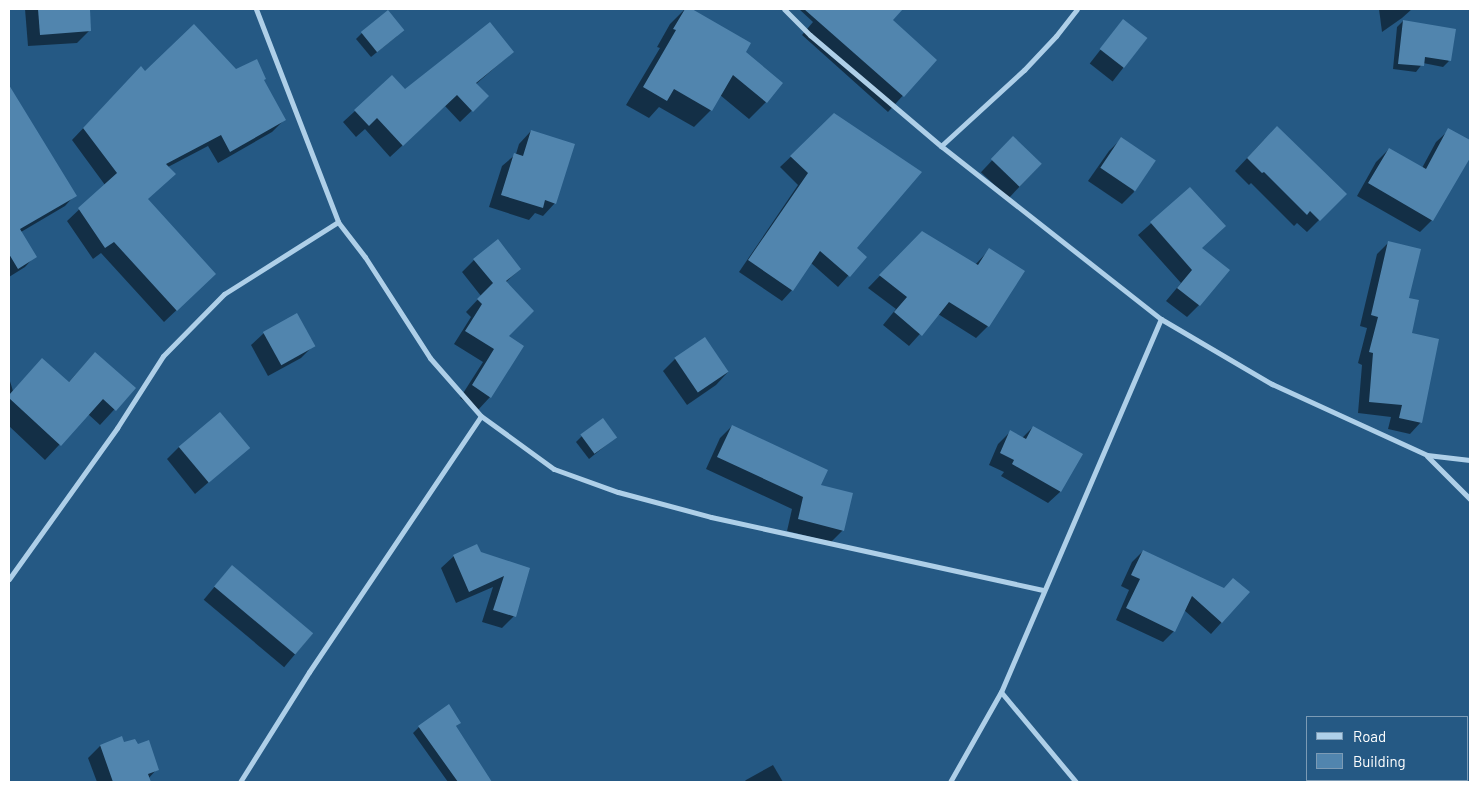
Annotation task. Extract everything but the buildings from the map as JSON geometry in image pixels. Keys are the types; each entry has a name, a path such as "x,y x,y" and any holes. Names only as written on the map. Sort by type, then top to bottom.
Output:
{"street":[{"path":"256,9 338,222 366,257 430,358 481,416 554,469 618,492 712,516 1044,590"},
{"path":"784,9 810,35 941,146 1161,319 1272,384 1427,455 1470,460"},
{"path":"941,146 1024,70 1056,36 1077,9"},
{"path":"9,579 117,428 163,356 224,294 338,222"},
{"path":"950,782 1001,692 1161,319"},
{"path":"240,782 309,672 481,416"},
{"path":"1427,455 1470,499"},
{"path":"1001,692 1076,782"}]}
